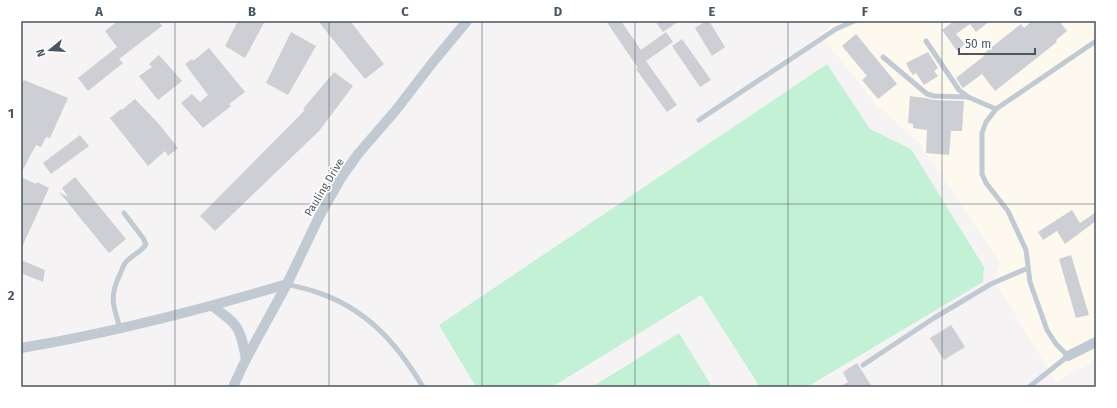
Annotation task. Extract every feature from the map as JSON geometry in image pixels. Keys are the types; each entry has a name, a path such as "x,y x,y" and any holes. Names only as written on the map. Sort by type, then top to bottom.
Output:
{"street":[{"name":"Pauling Drive","path":"233,387 246,359 287,284 319,217 341,178 358,154 396,110 467,21"},
{"path":"21,348 120,328 212,306 287,284"},
{"path":"212,306 231,320 238,328 243,340 246,359"},
{"path":"1068,356 1096,342"}],"lane":[{"path":"699,120 836,29 854,21"},
{"path":"926,41 959,90 968,97 996,109"},
{"path":"1029,387 1068,356 1056,344 1046,330 1030,282 1026,250 1008,211 986,182 982,174 982,133 986,122 996,109 1096,41"},
{"path":"883,57 927,94 934,96 968,97"},
{"path":"120,328 113,304 114,286 126,262 143,249 146,244 124,213"},
{"path":"864,365 934,318 991,284 1028,268"},
{"path":"287,284 313,291 338,302 361,315 377,327 396,346 409,362 423,387"}],"shaded area":[{"path":"837,21 1096,21 1096,359 1056,382 994,280 1001,264 919,143 876,104 820,35"}],"green space":[{"path":"827,64 870,129 911,149 984,267 983,282 807,387 760,387 701,295 552,387 476,387 439,325"},
{"path":"679,333 712,387 592,387"}],"building":[{"path":"118,21 159,21 162,26 119,59 123,63 88,91 78,78 117,47 105,31"},
{"path":"238,21 265,21 245,58 225,46"},
{"path":"318,21 350,21 384,64 365,79"},
{"path":"606,21 621,21 641,50 666,32 673,42 646,61 677,105 667,112 636,69 638,68"},
{"path":"655,21 679,21 663,32"},
{"path":"706,21 709,21 725,47 712,56 695,28"},
{"path":"954,21 990,21 976,32 970,24 956,34 965,44 957,51 942,30"},
{"path":"1032,21 1059,21 1067,31 1056,40 1057,42 995,91 982,74 963,88 962,87 956,78 984,56 983,54 1021,24 1024,28"},
{"path":"291,32 316,46 288,95 266,83"},
{"path":"856,34 897,84 878,99 862,80 867,76 842,46"},
{"path":"682,39 711,80 700,87 672,46"},
{"path":"209,48 245,92 229,104 231,106 203,128 181,103 192,94 200,102 208,95 185,64 192,59 193,61"},
{"path":"928,52 938,68 934,71 938,76 924,85 916,73 912,75 912,72 911,73 906,63"},
{"path":"159,55 182,81 158,100 139,76 152,67 149,64"},
{"path":"334,72 353,86 319,131 215,231 200,216 305,110 303,109"},
{"path":"24,80 68,98 50,138 46,137 41,147 36,145 21,173 21,85"},
{"path":"910,96 934,100 964,101 962,131 951,131 949,155 926,153 927,130 913,128 913,124 908,123"},
{"path":"135,99 158,123 178,148 168,156 165,151 148,166 110,118"},
{"path":"80,135 89,146 51,174 43,163"},
{"path":"21,177 49,188 21,249"},
{"path":"75,177 126,239 109,253 59,192 68,197 62,188"},
{"path":"1072,210 1080,223 1096,212 1096,221 1065,244 1057,231 1043,240 1038,232"},
{"path":"1071,255 1089,315 1076,318 1059,259"},
{"path":"21,260 45,270 43,282 21,273"},
{"path":"951,325 965,347 944,360 930,338"},
{"path":"857,363 872,387 840,387 848,382 843,372"}]}
